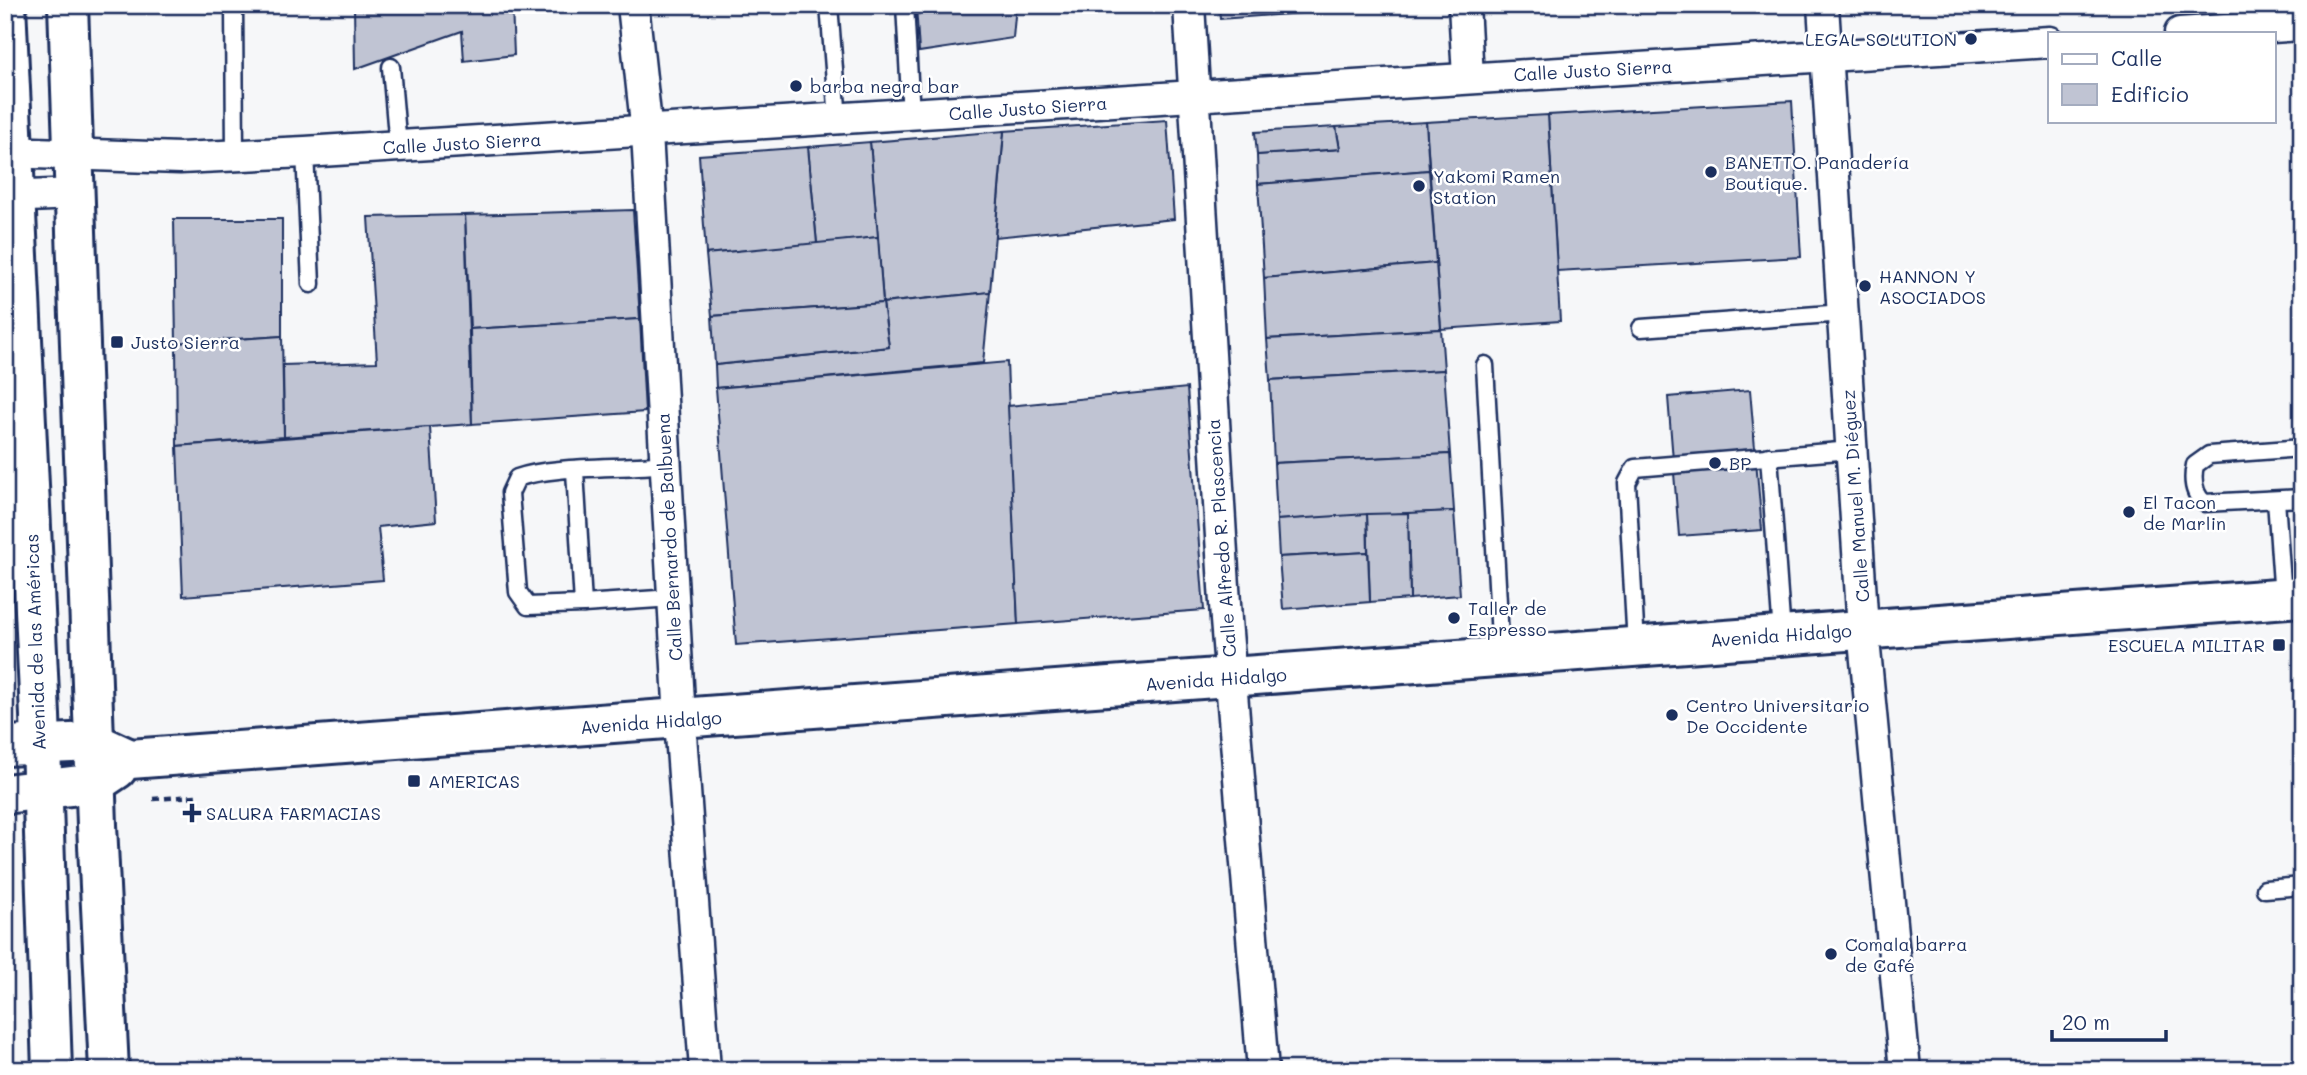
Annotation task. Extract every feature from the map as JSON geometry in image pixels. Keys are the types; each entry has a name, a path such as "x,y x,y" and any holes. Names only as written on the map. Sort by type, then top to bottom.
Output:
{"main road":[{"name":"Avenida de las Américas","path":"6,5 23,791 52,1070"},
{"path":"68,5 93,742 108,1070"},
{"name":"Avenida Hidalgo","path":"23,791 96,783 130,760 2292,597"},
{"path":"23,745 93,742 130,760"}],"street":[{"name":"Calle Bernardo de Balbuena","path":"633,5 646,133 680,720 705,1070"},
{"name":"Calle Alfredo R. Plascencia","path":"1189,5 1230,678 1263,1070"},
{"path":"1464,5 1468,77"},
{"name":"Calle Manuel M. Diéguez","path":"1823,5 1863,629 1905,1070"},
{"path":"2195,32 2302,25"},
{"name":"Calle Justo Sierra","path":"9,152 180,158 236,156 646,133 1193,98 1468,77 2048,42"},
{"path":"10,197 75,194"}],"lane":[{"path":"234,5 236,156"},
{"path":"829,5 838,120"},
{"path":"905,5 911,116"},
{"path":"391,67 398,147"},
{"path":"305,152 311,284"},
{"path":"1641,328 1843,313"},
{"path":"1485,365 1501,657"},
{"path":"2302,448 2209,455 2195,464 2194,489 2204,503 2302,498"},
{"path":"1636,646 1629,475 1643,465 1852,450"},
{"path":"1769,456 1782,635"},
{"path":"665,464 526,475 517,478 510,493 522,600 537,608 673,598"},
{"path":"575,471 583,604"},
{"path":"2276,499 2292,597"},
{"path":"2265,889 2302,886"}],"building":[{"path":"354,5 512,5 514,55 464,61 462,31 355,69"},
{"path":"916,5 1016,5 1013,38 919,52"},
{"path":"1219,5 1368,5 1368,8 1220,19"},
{"path":"1368,5 1428,5 1368,8"},
{"path":"1792,101 1801,257 1557,271 1548,115"},
{"path":"1548,115 1560,321 1441,329 1426,122"},
{"path":"1167,120 1174,219 995,237 1004,131"},
{"path":"1426,122 1429,170 1258,184 1257,155 1340,149 1336,127"},
{"path":"1336,127 1340,149 1257,155 1255,132"},
{"path":"1004,131 990,292 883,303 870,142"},
{"path":"870,142 878,237 817,244 808,147"},
{"path":"808,147 817,244 706,254 699,155"},
{"path":"1429,170 1436,263 1264,278 1258,184"},
{"path":"633,210 640,319 470,329 465,215"},
{"path":"465,215 472,424 284,437 283,365 377,362 368,217"},
{"path":"174,219 282,219 282,336 176,343"},
{"path":"878,237 883,303 712,316 706,254"},
{"path":"1436,263 1441,329 1267,339 1264,278"},
{"path":"990,292 983,363 716,388 715,365 889,347 883,303"},
{"path":"883,303 889,347 715,365 712,316"},
{"path":"640,319 645,412 472,424 470,329"},
{"path":"1441,329 1444,370 1270,380 1267,339"},
{"path":"282,336 284,437 177,446 176,343"},
{"path":"1007,362 1018,624 736,645 716,388"},
{"path":"1444,370 1450,454 1274,463 1270,380"},
{"path":"1187,388 1204,610 1018,624 1008,406"},
{"name":"BP","path":"1750,390 1762,530 1679,536 1668,397"},
{"path":"430,427 436,521 378,527 383,580 183,596 177,446"},
{"path":"1450,454 1454,511 1277,520 1274,463"},
{"path":"1454,511 1460,595 1410,599 1408,513"},
{"path":"1408,513 1410,599 1370,602 1367,514"},
{"path":"1367,514 1368,552 1279,557 1277,520"},
{"path":"1368,552 1370,602 1283,609 1279,557"}],"place":[{"name":"LEGAL SOLUTION","path":"1971,39"},
{"name":"barba negra bar","path":"796,86"},
{"name":"BANETTO. Panadería Boutique.","path":"1711,172"},
{"name":"Yakomi Ramen Station","path":"1419,186"},
{"name":"HANNON Y ASOCIADOS","path":"1865,286"},
{"name":"Justo Sierra","path":"117,342"},
{"name":"BP","path":"1715,463"},
{"name":"El Tacon de Marlin","path":"2129,512"},
{"name":"Taller de Espresso","path":"1454,618"},
{"name":"ESCUELA MILITAR","path":"2279,645"},
{"name":"Centro Universitario De Occidente","path":"1672,715"},
{"name":"AMERICAS","path":"414,781"},
{"name":"SALURA FARMACIAS","path":"192,813"},
{"name":"Comala barra de Café","path":"1831,954"}]}
